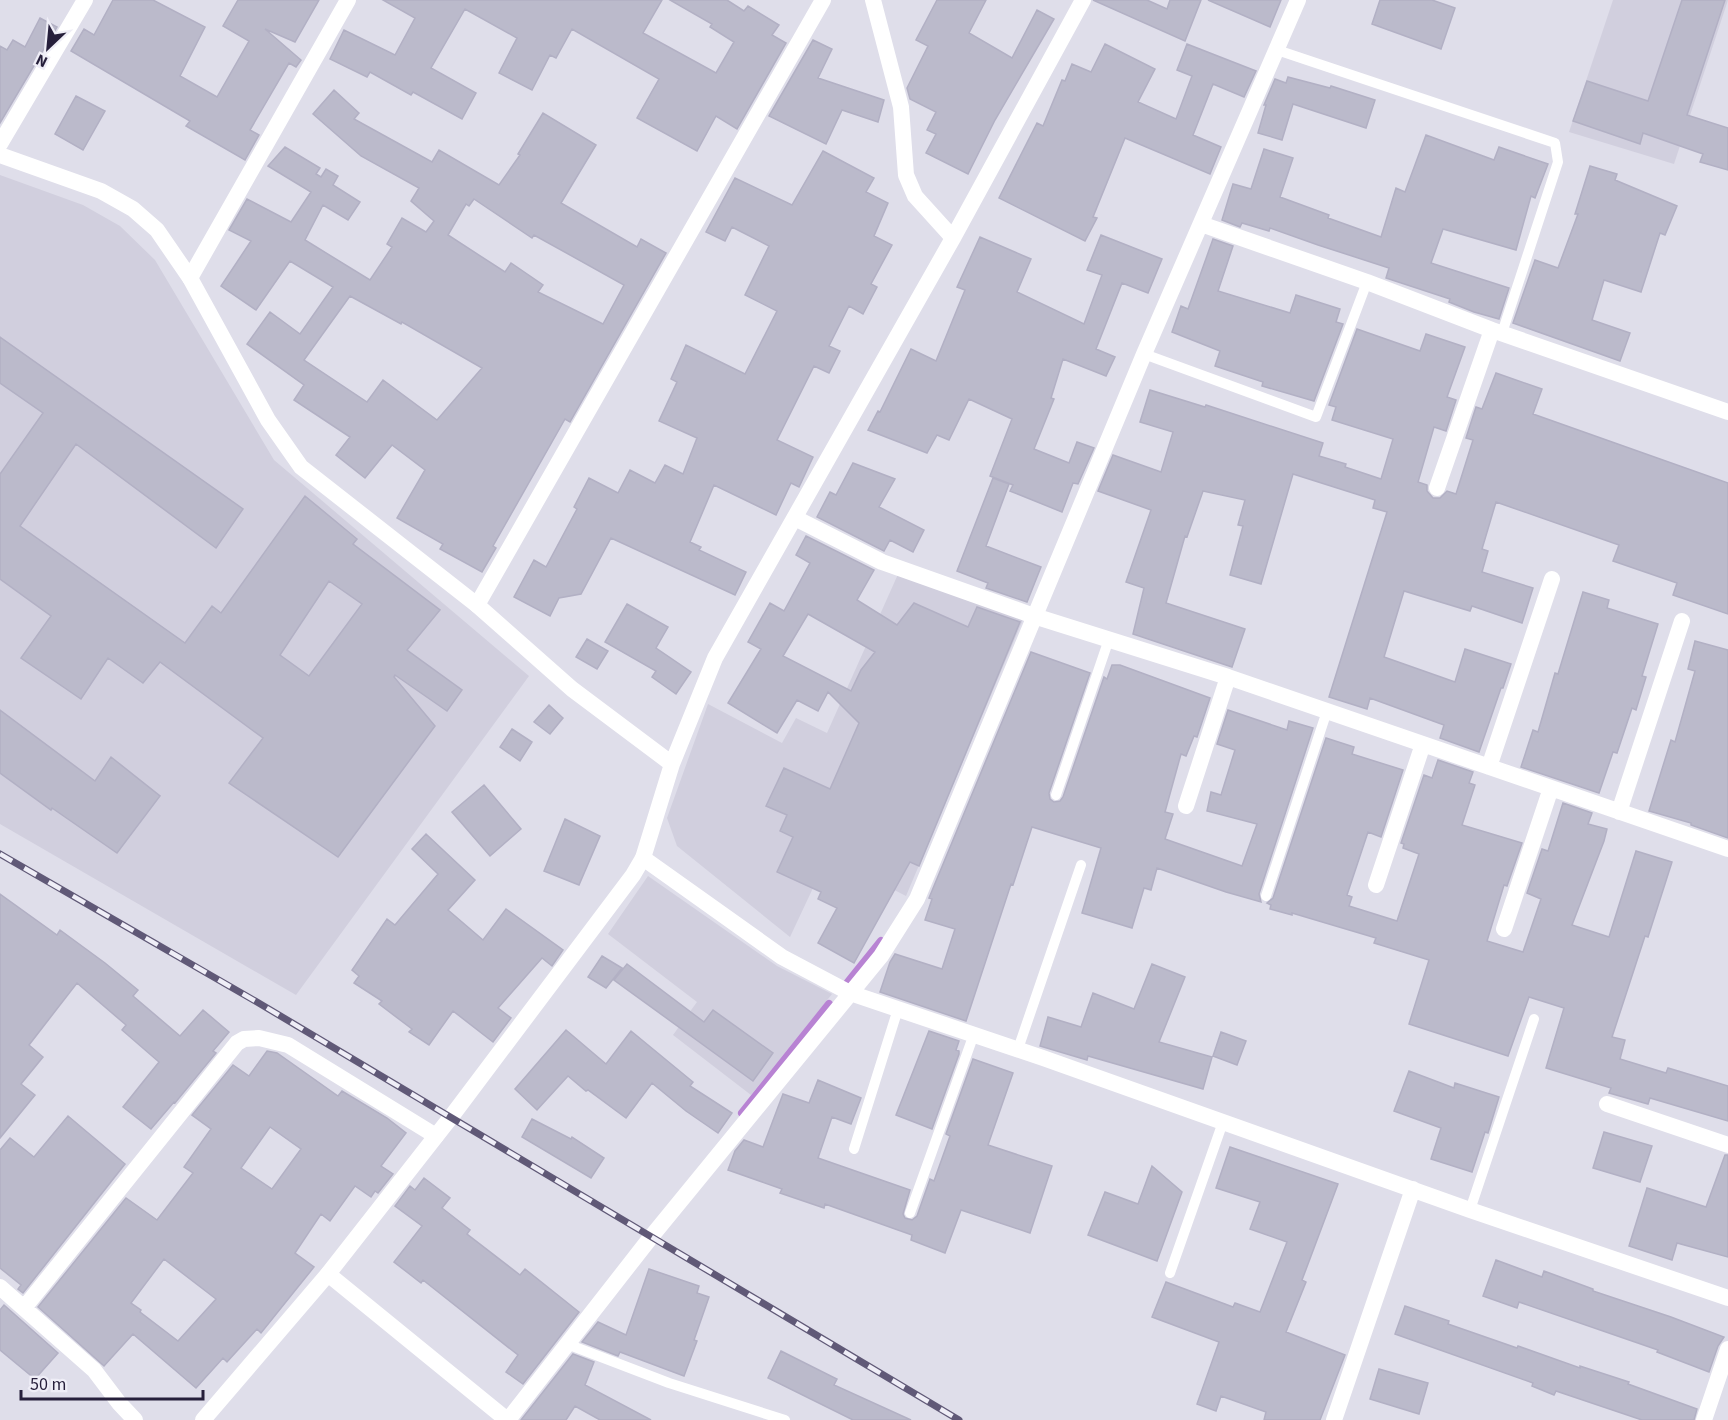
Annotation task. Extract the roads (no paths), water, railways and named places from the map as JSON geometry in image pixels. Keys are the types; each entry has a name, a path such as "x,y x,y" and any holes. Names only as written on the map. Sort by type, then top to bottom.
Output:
{"street":[{"path":"0,144 85,0"},
{"path":"190,278 348,0"},
{"path":"477,605 824,0"},
{"path":"873,0 901,107 906,175 915,196 953,238"},
{"path":"203,1420 328,1274 436,1136 633,875 643,858 672,764 715,658 953,238 1083,0"},
{"path":"328,1274 507,1420 651,1237 881,956 917,899 1144,354 1298,0"},
{"path":"0,155 101,191 133,209 157,230 190,278 268,420 301,467 477,605 572,689 672,764"},
{"path":"1201,224 1728,412"},
{"path":"1437,488 1497,331"},
{"path":"795,518 882,562 1034,616 1228,677 1728,849"},
{"path":"1489,767 1551,579"},
{"path":"1619,812 1682,621"},
{"path":"1186,806 1228,677"},
{"path":"1377,885 1423,744"},
{"path":"1504,929 1551,788"},
{"path":"643,858 782,957 850,993 1018,1049 1470,1210 1728,1298"},
{"path":"24,1308 237,1043 244,1039 259,1038 288,1045 436,1136"},
{"path":"1607,1104 1728,1145"},
{"path":"1334,1420 1413,1189"},
{"path":"0,1287 94,1370 135,1420"},
{"path":"1704,1420 1728,1349"}],"lane":[{"path":"1277,50 1554,143 1558,162 1497,331"},
{"path":"1144,354 1316,417 1367,282"},
{"path":"1056,795 1109,639"},
{"path":"1266,896 1327,711"},
{"path":"1018,1049 1081,866"},
{"path":"854,1149 898,1009"},
{"path":"1470,1210 1534,1019"},
{"path":"910,1213 974,1034"},
{"path":"1170,1273 1223,1122"},
{"path":"567,1344 669,1383 785,1420"}],"waterway":[{"path":"848,982 881,941"},
{"path":"742,1113 829,1004"}],"railway":[{"path":"0,854 257,1002 959,1420"}]}
